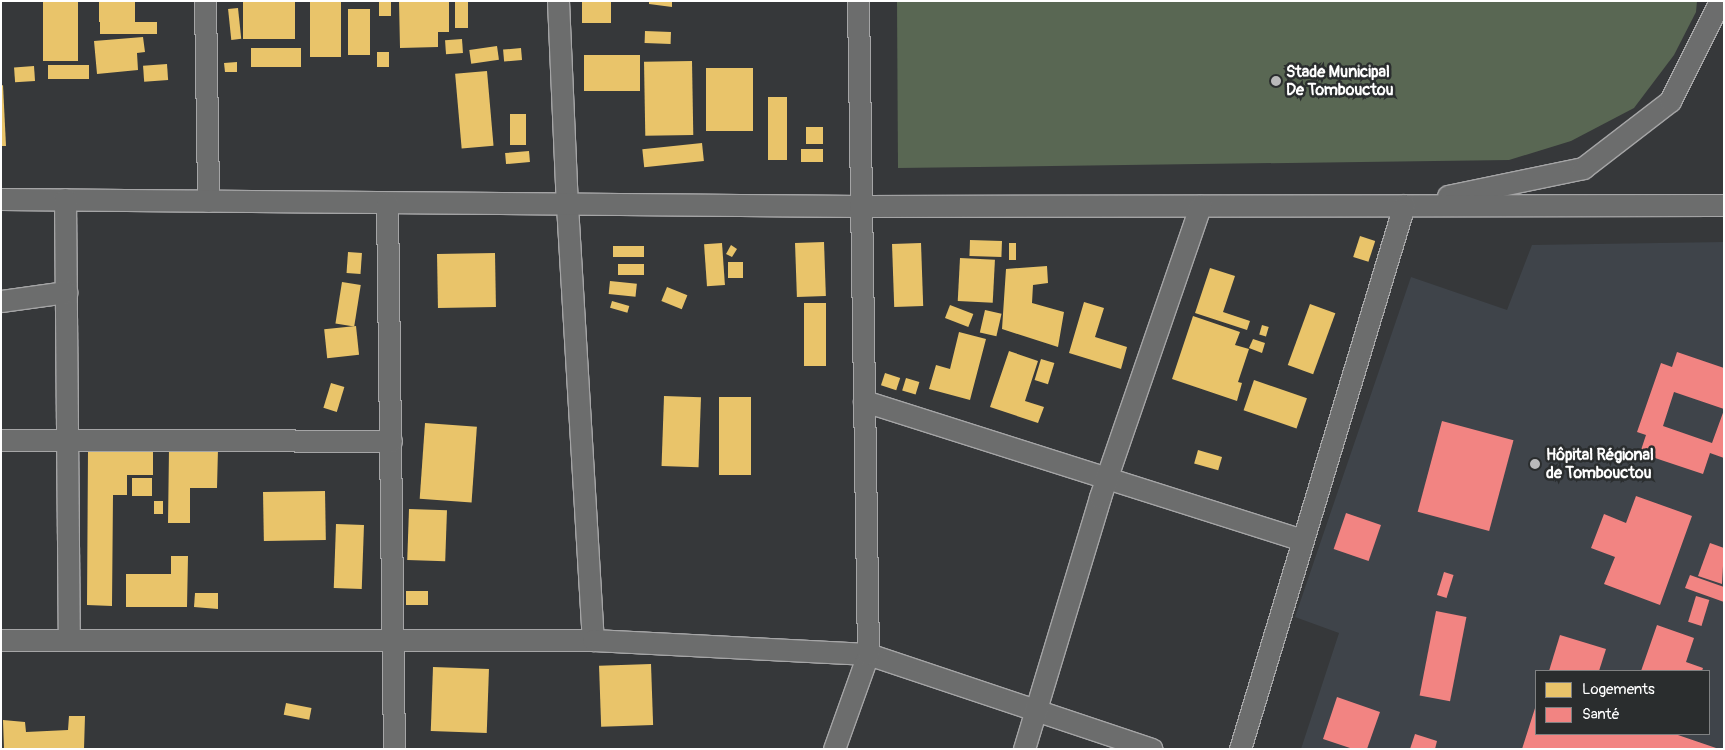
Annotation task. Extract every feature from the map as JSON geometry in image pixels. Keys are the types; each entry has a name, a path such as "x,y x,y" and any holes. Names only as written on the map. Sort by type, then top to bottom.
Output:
{"street":[{"path":"205,1 208,201"},
{"path":"558,1 567,205 593,640"},
{"path":"834,749 868,654 858,1"},
{"path":"1404,205 1583,168 1670,101 1720,1"},
{"path":"1,199 567,205 1724,205"},
{"path":"65,200 69,640"},
{"path":"387,203 394,749"},
{"path":"1240,749 1404,205"},
{"path":"1024,749 1038,710 1107,476 1200,206"},
{"path":"1,301 66,292"},
{"path":"864,401 1107,476 1303,540"},
{"path":"1,440 391,441"},
{"path":"1,640 593,640 868,654 1152,749"}],"shaded area":[{"name":"Hôpital Régional de Tombouctou","path":"1724,242 1724,749 1301,749 1339,633 1295,617 1411,277 1507,310 1532,245"}],"green space":[{"name":"Stade Municipal De Tombouctou","path":"897,1 1697,1 1696,12 1674,55 1634,108 1571,141 1509,160 898,168"}],"building: Logements":[{"path":"43,1 78,1 78,61 43,61"},
{"path":"99,1 135,1 135,22 99,22"},
{"path":"243,1 295,1 295,39 243,39"},
{"path":"310,1 341,1 341,57 310,57"},
{"path":"379,1 391,1 391,16 379,16"},
{"path":"399,1 449,1 449,32 438,32 438,47 400,48"},
{"path":"455,1 468,1 468,28 455,28"},
{"path":"582,1 611,1 611,23 582,23"},
{"path":"649,1 672,1 672,7 649,4"},
{"path":"238,8 241,39 231,40 228,9"},
{"path":"348,9 370,9 370,55 348,55"},
{"path":"100,22 157,22 157,34 100,34"},
{"path":"645,31 671,32 671,44 645,43"},
{"path":"143,37 145,52 137,53 138,70 97,74 94,41"},
{"path":"462,39 463,53 446,54 445,40"},
{"path":"497,46 499,60 471,64 469,50"},
{"path":"251,48 301,48 301,67 251,67"},
{"path":"521,48 522,60 504,62 503,50"},
{"path":"377,52 389,52 389,67 377,67"},
{"path":"584,55 640,55 640,91 584,91"},
{"path":"692,61 693,135 645,136 644,62"},
{"path":"237,62 237,72 225,72 224,63"},
{"path":"167,64 168,80 144,82 143,66"},
{"path":"48,65 89,65 89,79 48,79"},
{"path":"34,66 35,81 15,82 14,67"},
{"path":"706,68 753,68 753,131 706,131"},
{"path":"487,71 494,146 462,149 455,74"},
{"path":"3,85 6,146 1,146 1,86"},
{"path":"768,97 787,97 787,160 768,160"},
{"path":"510,114 526,114 526,145 510,145"},
{"path":"806,127 823,127 823,144 806,144"},
{"path":"702,143 704,161 644,167 642,149"},
{"path":"801,149 823,149 823,162 801,162"},
{"path":"529,151 530,162 506,164 505,153"},
{"path":"1360,236 1375,241 1368,262 1353,257"},
{"path":"970,240 1002,241 1001,257 969,256"},
{"path":"824,242 826,296 797,297 795,243"},
{"path":"722,243 725,285 707,286 704,244"},
{"path":"921,243 923,306 894,307 892,244"},
{"path":"1009,243 1016,243 1016,260 1009,260"},
{"path":"731,245 737,249 732,257 726,254"},
{"path":"613,246 644,246 644,257 613,257"},
{"path":"348,252 362,253 361,274 347,273"},
{"path":"495,253 496,307 438,308 437,254"},
{"path":"960,258 995,260 993,303 958,301"},
{"path":"728,262 743,262 743,278 728,278"},
{"path":"618,264 644,264 644,275 618,275"},
{"path":"1047,266 1048,283 1033,285 1032,303 1064,312 1058,347 1002,329 1006,269"},
{"path":"1210,268 1235,276 1223,312 1250,321 1247,330 1195,313"},
{"path":"610,281 637,284 635,297 609,294"},
{"path":"342,282 361,285 354,326 335,323"},
{"path":"667,287 687,295 682,309 661,301"},
{"path":"612,301 629,306 627,313 610,308"},
{"path":"1084,302 1104,308 1095,337 1127,347 1121,369 1069,353"},
{"path":"804,303 826,303 826,366 804,366"},
{"path":"1310,304 1335,313 1313,374 1288,365"},
{"path":"950,305 973,314 968,327 945,318"},
{"path":"985,310 1002,314 996,336 980,332"},
{"path":"1193,316 1240,332 1235,345 1249,349 1238,382 1242,383 1237,401 1172,379"},
{"path":"1262,325 1269,327 1266,337 1259,335"},
{"path":"356,326 359,355 327,358 324,329"},
{"path":"959,332 986,339 970,400 929,389 936,365 950,369"},
{"path":"1253,339 1265,343 1262,353 1249,348"},
{"path":"1009,351 1038,361 1025,401 1044,407 1038,423 990,407"},
{"path":"1041,359 1054,363 1048,384 1035,380"},
{"path":"885,373 900,378 896,390 881,385"},
{"path":"906,378 919,382 916,395 902,390"},
{"path":"1254,380 1307,398 1297,428 1244,410"},
{"path":"331,383 344,387 337,412 323,408"},
{"path":"664,396 701,397 699,467 662,466"},
{"path":"719,397 751,397 751,475 719,475"},
{"path":"425,423 477,427 472,502 420,499"},
{"path":"88,449 153,449 153,475 127,475 127,495 113,495 112,606 87,605"},
{"path":"169,449 218,449 217,488 190,488 190,523 168,523"},
{"path":"1198,450 1222,457 1218,470 1194,463"},
{"path":"132,478 152,478 152,496 132,496"},
{"path":"325,491 326,540 264,541 263,492"},
{"path":"154,501 163,501 163,514 154,514"},
{"path":"409,509 447,510 445,561 407,560"},
{"path":"336,524 364,525 362,589 334,588"},
{"path":"171,556 188,556 187,607 126,607 126,574 171,574"},
{"path":"406,591 428,591 428,605 406,605"},
{"path":"195,593 218,593 218,609 194,607"},
{"path":"651,664 653,725 601,727 599,666"},
{"path":"433,667 489,669 487,733 431,731"},
{"path":"286,703 312,708 309,720 284,715"},
{"path":"69,716 85,716 84,749 4,749 3,720 25,722 26,732 68,730"}],"building: Santé":[{"path":"1677,352 1724,368 1724,409 1674,392 1663,426 1712,443 1724,410 1724,458 1710,453 1703,474 1640,453 1646,435 1637,432 1661,363 1672,367"},
{"path":"1442,421 1513,440 1489,531 1418,512"},
{"path":"1636,496 1692,516 1660,605 1604,584 1615,557 1591,548 1604,514 1626,523"},
{"path":"1346,513 1381,525 1369,561 1334,549"},
{"path":"1710,543 1724,548 1722,584 1698,576"},
{"path":"1444,572 1454,575 1447,598 1437,595"},
{"path":"1690,575 1724,587 1724,602 1685,588"},
{"path":"1696,596 1709,600 1701,626 1688,622"},
{"path":"1436,611 1466,617 1450,701 1420,695"},
{"path":"1657,625 1694,638 1686,662 1703,668 1702,670 1641,670"},
{"path":"1560,635 1606,649 1599,670 1549,670"},
{"path":"1337,697 1380,712 1367,749 1353,749 1323,739"},
{"path":"1535,708 1535,735 1678,735 1719,749 1522,749"},
{"path":"1415,734 1437,741 1435,749 1410,749"}],"place":[{"name":"Stade Municipal De Tombouctou","path":"1276,81"},
{"name":"Hôpital Régional de Tombouctou","path":"1535,464"}]}
